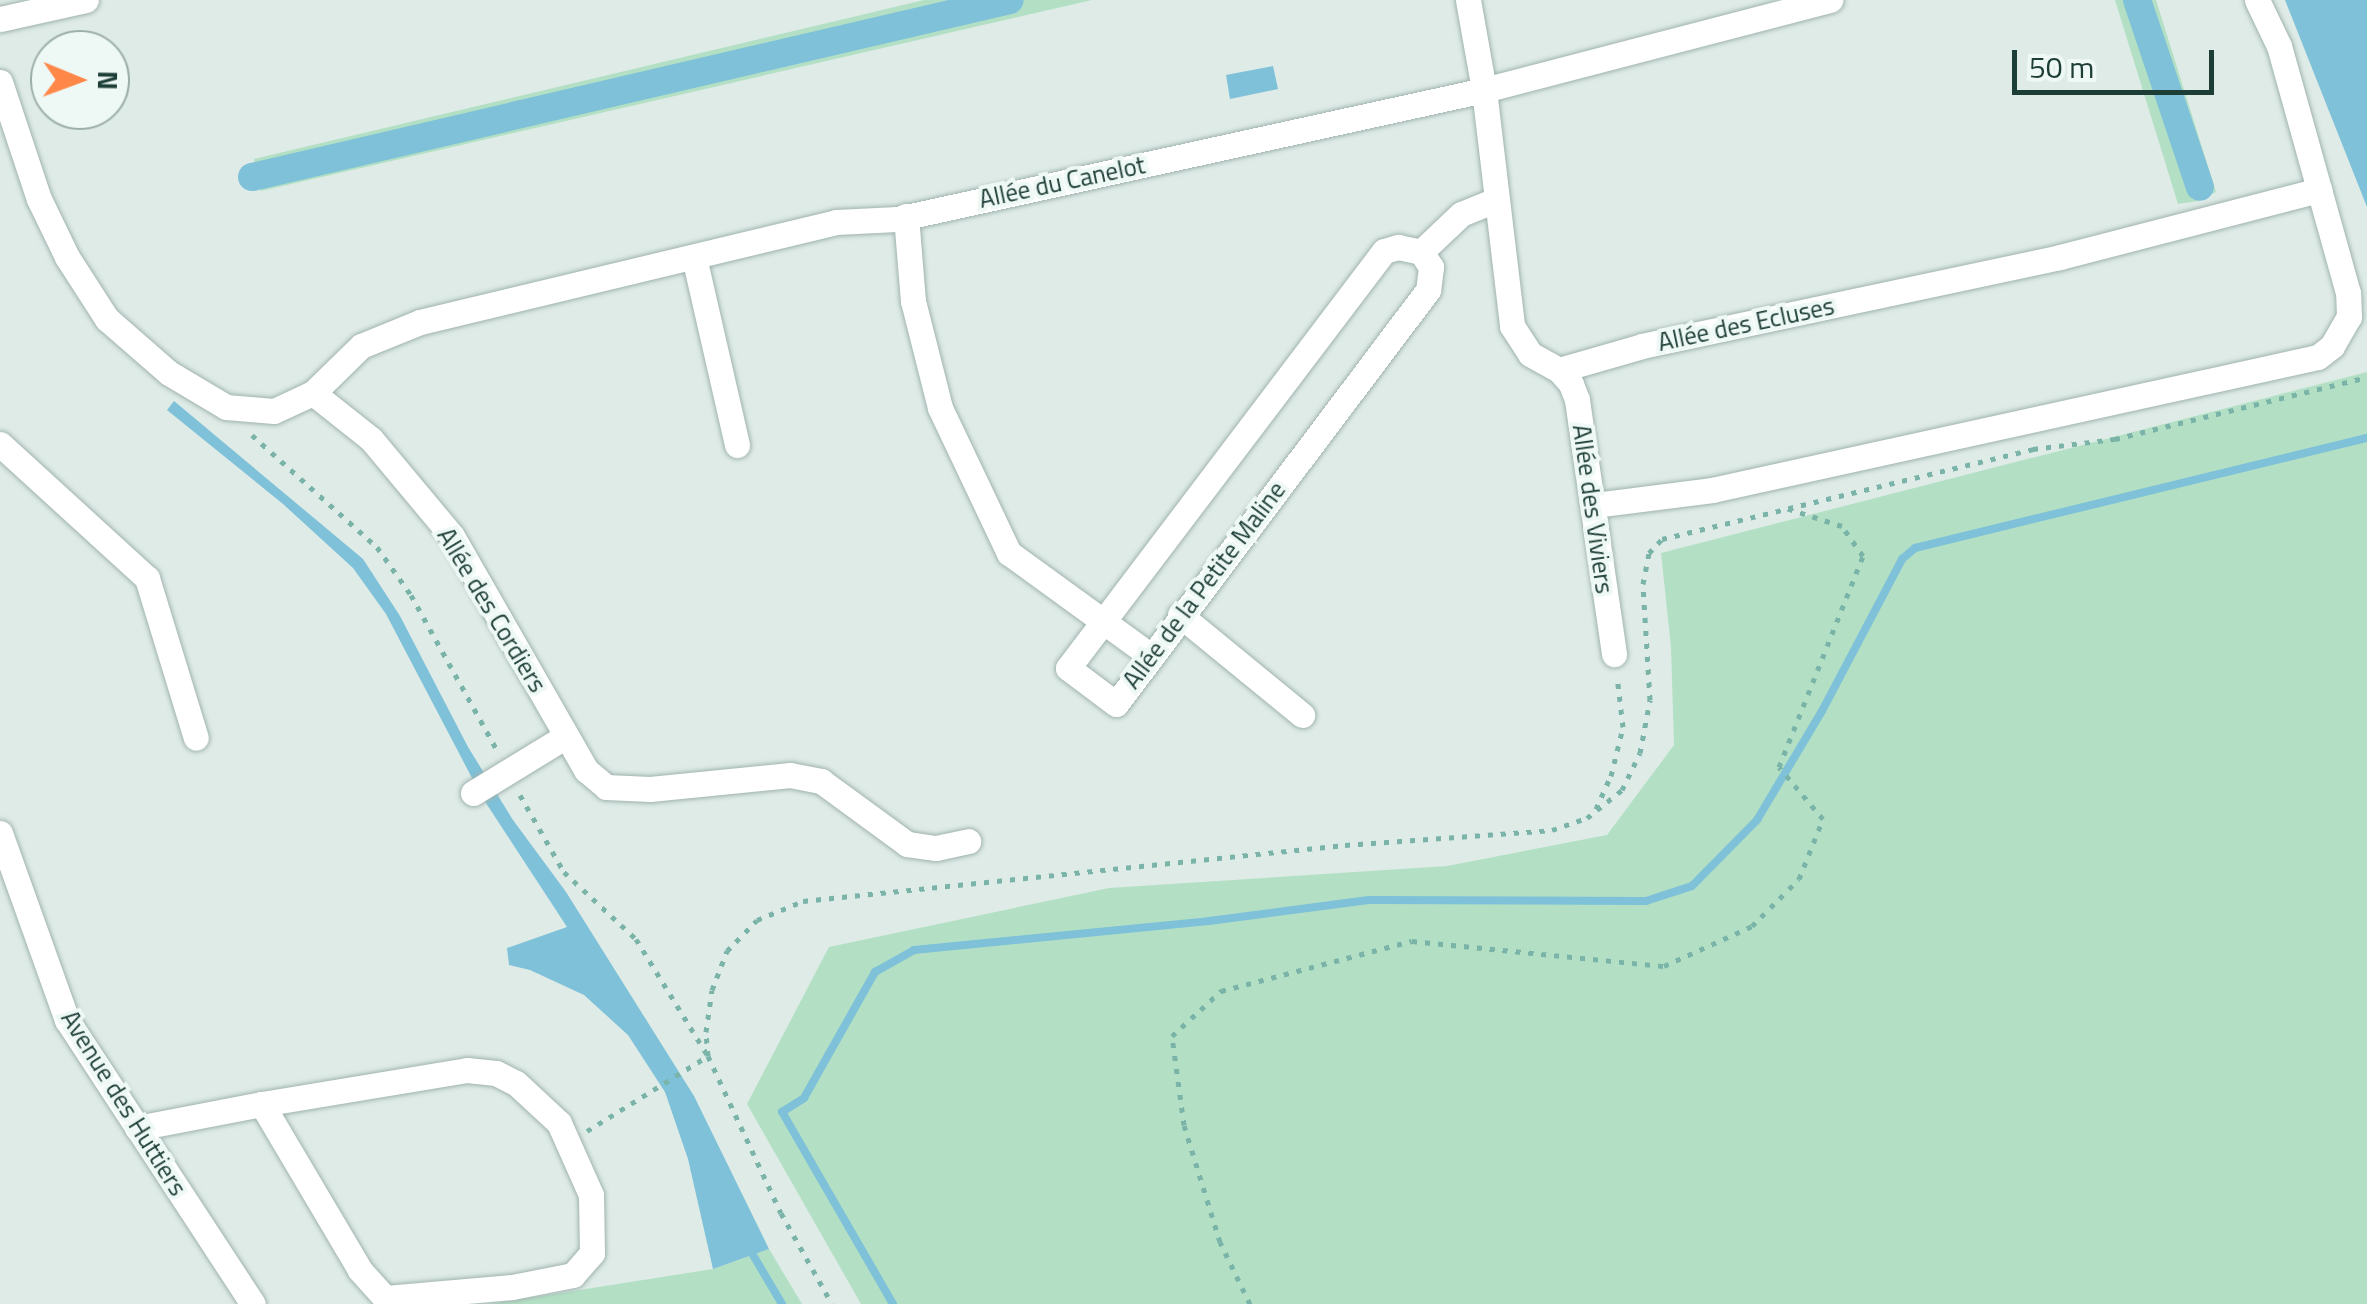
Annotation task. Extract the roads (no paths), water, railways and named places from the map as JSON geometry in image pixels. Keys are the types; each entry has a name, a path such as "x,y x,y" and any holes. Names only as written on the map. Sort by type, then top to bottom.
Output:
{"street":[{"path":"0,19 86,0"},
{"path":"1468,0 1484,90 1512,326 1530,354 1559,370"},
{"name":"Allée du Canelot","path":"313,394 362,346 420,322 836,222 906,216 1484,90 1830,0"},
{"path":"1594,504 1712,490 2318,357 2342,335 2349,317 2348,293 2279,46 2257,0"},
{"path":"0,82 40,200 67,258 107,319 170,373 226,407 274,411 313,394"},
{"name":"Allée des Ecluses","path":"1559,370 1642,346 2060,256 2320,190"},
{"path":"1422,252 1461,214 1496,200"},
{"path":"906,216 912,300 940,408 1009,553 1151,656"},
{"name":"Allée de la Petite Maline","path":"1398,246 1422,252 1430,267 1428,290 1180,616 1116,704 1068,668 1384,250 1398,246"},
{"path":"694,257 737,445"},
{"name":"Allée des Viviers","path":"1559,370 1572,384 1577,400 1614,654"},
{"name":"Allée des Cordiers","path":"313,394 371,439 452,536 586,770 606,787 650,789 790,775 821,781 907,844 936,848 968,841"},
{"path":"0,444 147,578 196,738"},
{"path":"1180,616 1302,715"},
{"path":"473,793 510,774 566,736"},
{"name":"Avenue des Huttiers","path":"0,832 66,1020 253,1304"},
{"path":"137,1128 262,1104 467,1070 496,1073 516,1083 559,1123 591,1195 592,1253 573,1275 512,1287 385,1298 360,1270 262,1104"}],"water":[{"path":"2285,0 2367,0 2367,207"},
{"path":"1273,66 1278,89 1230,99 1226,75"},
{"path":"174,401 363,559 400,616 468,747 513,820 566,892 694,1096 769,1249 713,1269 688,1159 665,1092 628,1035 584,995 530,970 509,965 507,948 567,927 482,797 386,614 353,568 283,504 167,410"}],"waterway":[{"path":"252,177 1010,0"},
{"path":"2137,0 2200,187"},
{"path":"893,1304 782,1112 804,1098 875,972 914,950 1209,921 1369,900 1646,901 1692,886 1757,820 1822,711 1902,559 1915,548 2367,438"},
{"path":"753,1255 782,1304"}]}
